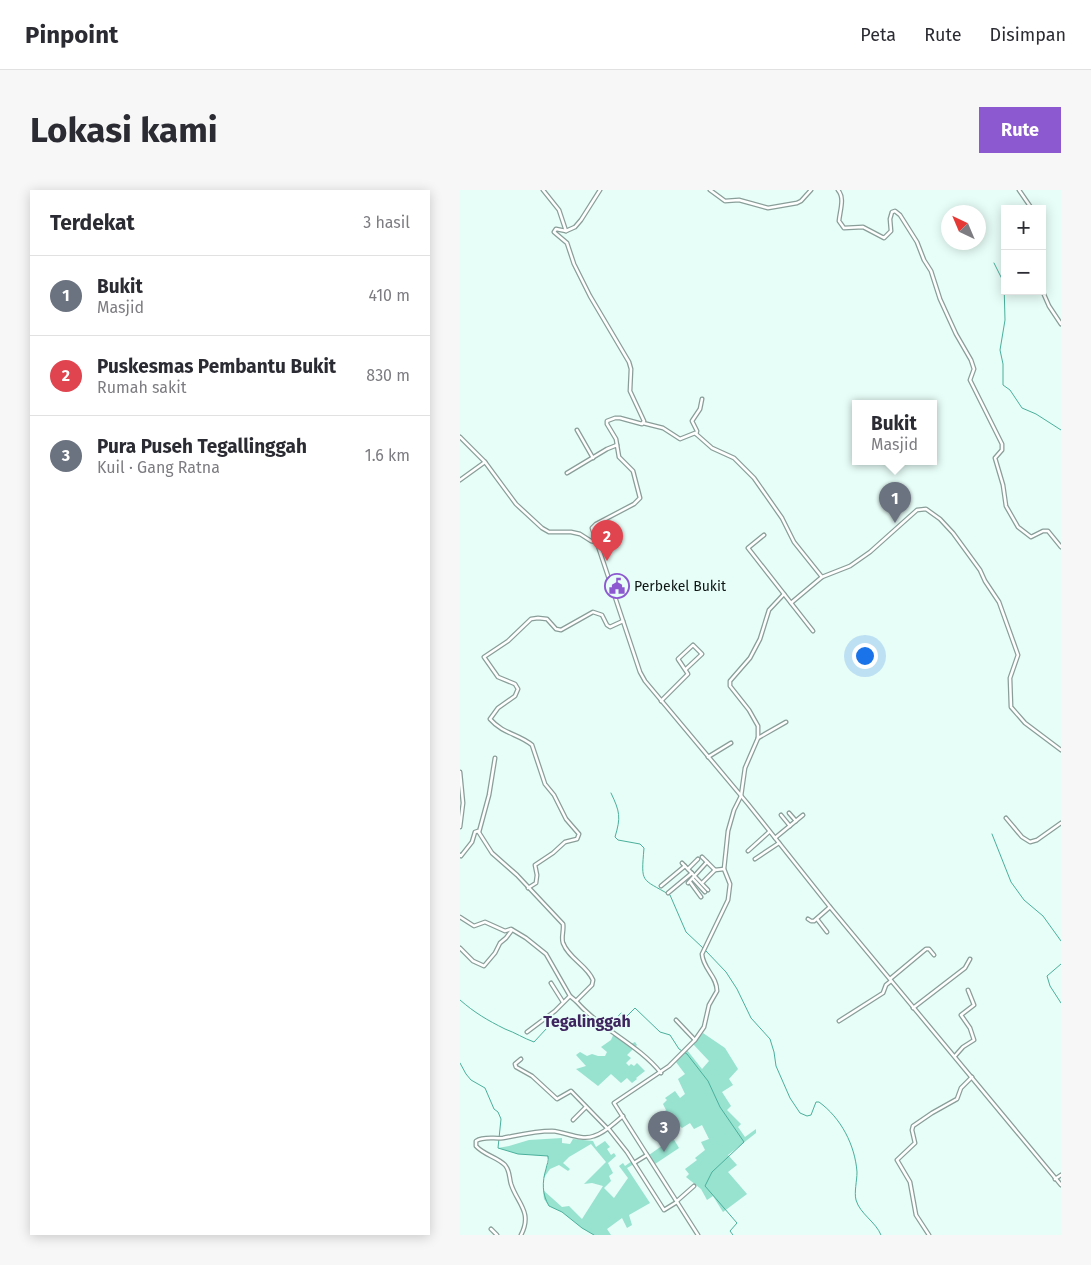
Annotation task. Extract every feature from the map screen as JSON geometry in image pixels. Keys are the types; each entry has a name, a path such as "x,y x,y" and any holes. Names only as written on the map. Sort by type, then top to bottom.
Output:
{"street":[{"path":"543,190 559,210 566,231"},
{"path":"600,190 575,227 566,231 557,228 554,232 567,243 574,264 590,296 629,362 631,369 630,390 643,423"},
{"path":"710,190 725,201 739,200 768,208 797,203 812,190"},
{"path":"838,190 842,199 839,220 844,228 863,227 884,238 891,231 890,216 892,212 895,211 900,215 932,271 940,299 956,334 971,360 974,369 970,382 1002,444 1002,450 995,458 1003,485 1006,506 1022,531 1031,537 1042,531 1048,531 1061,547"},
{"path":"1019,190 1029,205"},
{"path":"1044,295 1061,324"},
{"path":"702,399 700,409 692,420 697,431 696,434 712,448 734,458 754,478 782,518 794,542 822,577"},
{"path":"696,434 680,439 663,428 620,418 609,420 607,424 614,433 621,460 630,466 633,471 640,498 634,504 594,526 592,530 642,677 913,1008 1061,1185"},
{"path":"577,430 593,458"},
{"path":"460,437 485,462 516,504 545,531 580,534 591,541 597,542"},
{"path":"567,473 617,445"},
{"path":"460,480 485,462"},
{"path":"791,603 822,577 850,566 879,545 917,510 921,508 927,510 953,533 976,564 999,602 1018,655 1010,678 1011,707 1025,723 1061,750"},
{"path":"764,535 748,548 813,631"},
{"path":"698,1235 614,1103 661,1073 695,1040 704,1027 709,1005 717,991 715,980 702,960 702,951 707,944 718,917 726,906 729,895 730,884 724,869 728,831 734,810 741,796 744,768 758,738 758,726 746,704 730,686 730,681 750,658 763,630 769,610 784,594"},
{"path":"528,888 536,883 537,875 534,866 565,842 577,839 579,834 566,818 554,795 545,784 532,744 509,734 496,726 490,719 498,708 515,696 518,689 515,684 498,677 484,657 508,641 534,618 547,619 556,629 561,630 594,612 602,615 610,627 623,621"},
{"path":"661,701 688,675 688,672 678,659 693,645 702,654 686,669"},
{"path":"758,738 786,722"},
{"path":"708,757 731,743"},
{"path":"495,758 489,795 479,832 488,849 517,875 564,926 562,939 565,947 587,969 592,977 592,985 576,1001"},
{"path":"460,772 463,803 460,827"},
{"path":"790,813 796,821"},
{"path":"781,815 790,826"},
{"path":"775,838 803,815"},
{"path":"1006,818 1022,837 1030,842 1037,840 1061,823"},
{"path":"460,856 472,842 476,831 479,832"},
{"path":"748,850 770,831"},
{"path":"755,859 779,842"},
{"path":"702,857 715,870"},
{"path":"661,886 698,859"},
{"path":"668,893 693,876 708,862"},
{"path":"682,863 693,876 707,891 702,883 693,876"},
{"path":"702,883 715,870 724,869"},
{"path":"693,876 689,883 701,896"},
{"path":"808,919 812,922 830,907"},
{"path":"460,917 474,926 485,922 505,931 512,930 528,939 546,954 570,996 584,1011 652,1062 661,1073"},
{"path":"816,919 827,932"},
{"path":"460,948 473,961 484,966 512,930"},
{"path":"839,1021 882,993 890,980 926,950 929,949 934,954"},
{"path":"913,1008 965,968 970,958"},
{"path":"551,983 563,1002"},
{"path":"955,1056 963,1047 974,1040 970,1028 961,1015 974,1005 968,990"},
{"path":"527,1032 555,1011 570,996"},
{"path":"676,1020 695,1040"},
{"path":"521,1059 515,1064 516,1067 532,1076 558,1099 570,1091 619,1140 664,1210 694,1186"},
{"path":"929,1235 916,1215 910,1182 897,1160 915,1143 913,1126 957,1099 961,1088 972,1078"},
{"path":"573,1120 586,1107"},
{"path":"521,1235 524,1226 524,1212 510,1183 507,1167 479,1150 475,1145 476,1141 523,1133 550,1131 590,1137 598,1135 623,1116"},
{"path":"634,1163 647,1155"},
{"path":"1055,1179 1061,1175"},
{"path":"491,1229 497,1235"}],"green space":[{"path":"615,1031 631,1044 635,1042 637,1045 627,1055 631,1058 626,1063 629,1066 631,1064 634,1066 637,1063 645,1071 632,1083 627,1078 621,1083 611,1074 598,1086 576,1069 586,1066 576,1055 580,1052 587,1056 592,1054 605,1056 607,1052 601,1047 611,1040"},
{"path":"703,1033 725,1048 738,1069 729,1079 733,1085 722,1092 731,1106 727,1110 741,1124 738,1127 745,1137 756,1129 756,1133 728,1155 737,1165 728,1172 747,1194 723,1212 713,1196 707,1200 701,1189 686,1177 689,1174 685,1169 697,1160 695,1158 705,1150 701,1142 709,1139 702,1125 694,1129 690,1123 682,1128 674,1121 667,1128 673,1137 666,1141 662,1136 658,1138 654,1133 658,1129 660,1131 659,1128 666,1120 661,1115 666,1110 663,1104 667,1100 665,1098 675,1091 680,1098 685,1094 678,1079 685,1074 676,1062 687,1050 702,1069 709,1061 693,1044"},
{"path":"562,1138 562,1143 570,1144 573,1139 593,1141 596,1147 605,1141 610,1147 607,1149 611,1155 614,1153 616,1156 608,1163 613,1173 609,1176 611,1181 604,1188 614,1198 628,1178 619,1166 623,1163 625,1166 632,1161 634,1164 627,1168 650,1203 629,1215 632,1225 627,1228 622,1218 607,1229 611,1235 594,1235 562,1212 549,1206 544,1199 543,1190 562,1207 569,1206 582,1219 603,1186 592,1183 584,1184 606,1162 591,1144 569,1157 563,1163 570,1169 568,1171 559,1165 550,1169 543,1179 549,1160 547,1156 518,1154 498,1148 529,1140"},
{"path":"673,1138 679,1148 655,1164 649,1155"}],"waterway":[{"path":"994,263 1004,283 1005,320 1000,350 1003,364 1003,385 1010,390 1022,408 1036,414 1061,430"},
{"path":"611,793 619,815 615,837 618,840 640,844 644,848 643,874 645,879 653,886 670,895 686,932 703,948"},
{"path":"992,834 1011,882 1024,900 1043,916 1061,941"},
{"path":"706,951 726,972 737,989 751,1018 770,1039 776,1066 790,1098 800,1113 807,1116 811,1115 816,1102 819,1102 834,1116 846,1133 856,1162 856,1200 861,1210 876,1226 881,1235"},
{"path":"1061,964 1047,976 1050,986 1061,1003"},
{"path":"460,1000 487,1019 534,1042 547,1028 564,1018 569,1020 585,1014 603,1027 612,1023 621,1013 627,1016 635,1008 660,1032 670,1035 679,1049 687,1054 708,1081 720,1107 744,1142 712,1172 705,1186 737,1223 730,1231 733,1235"},
{"path":"460,1063 471,1080 485,1088 494,1109 498,1112 501,1119 498,1148 518,1154 548,1156 543,1188 549,1206 562,1212 594,1235"}],"place":[{"name":"Bukit","path":"895,523"},
{"name":"Puskesmas Pembantu Bukit","path":"607,561"},
{"name":"Perbekel Bukit","path":"617,586"},
{"name":"Pura Puseh Tegallinggah","path":"664,1152"}],"district":[{"name":"Tegalinggah","path":"587,1021"}]}
